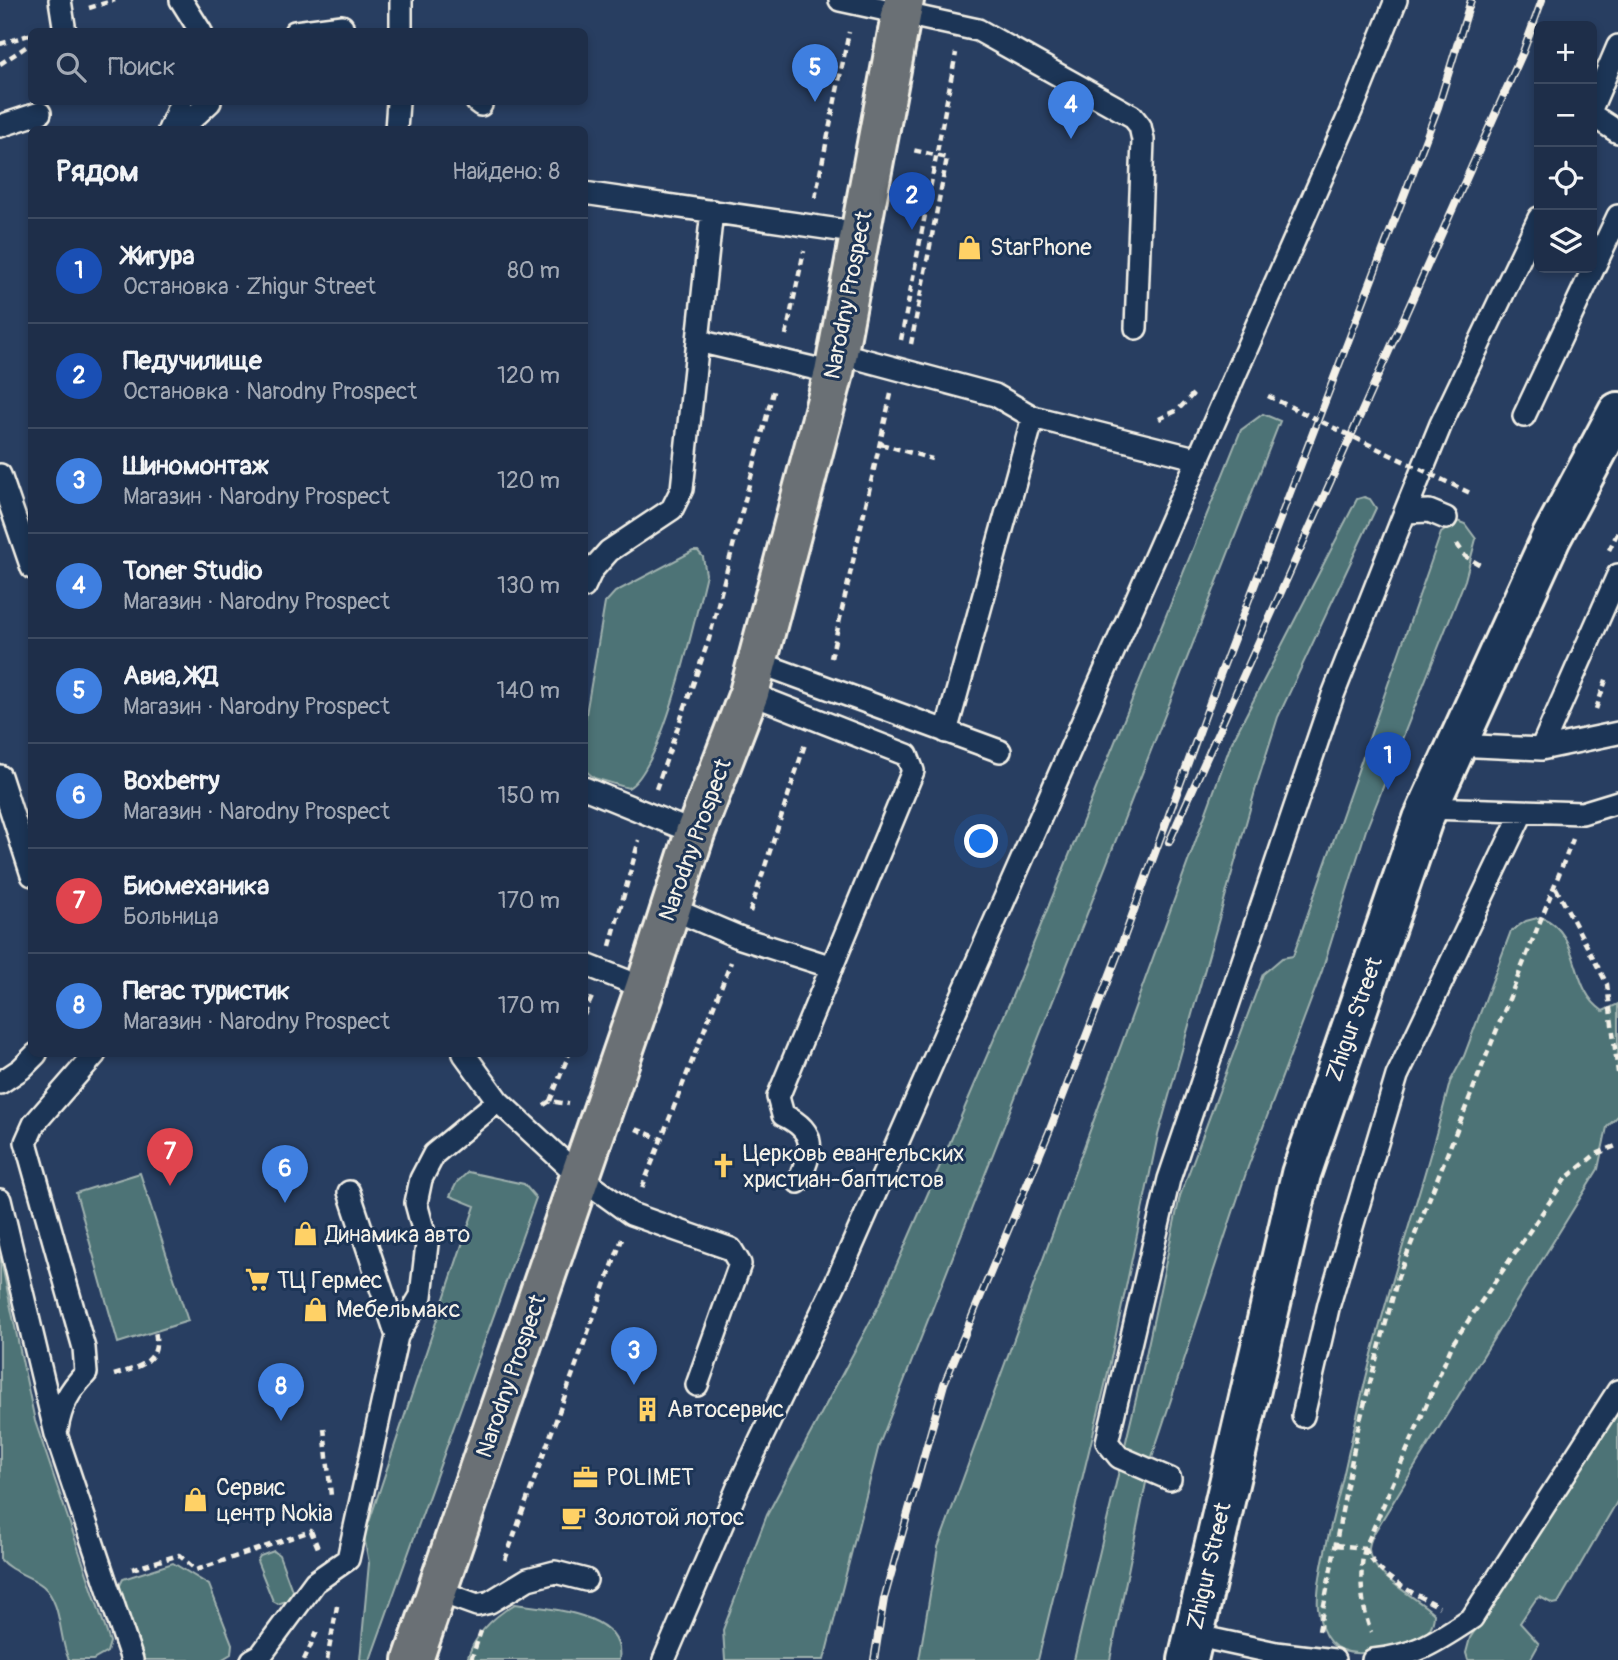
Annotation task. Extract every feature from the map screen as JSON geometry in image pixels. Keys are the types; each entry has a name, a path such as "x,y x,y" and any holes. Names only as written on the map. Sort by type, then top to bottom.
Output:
{"main road":[{"name":"Narodny Prospect","path":"413,1660 645,988 695,833 753,677 836,363 902,7"},
{"name":"Zhigur Street","path":"1191,1648 1301,1174 1428,808 1551,538 1618,412"}],"lane":[{"path":"60,0 64,28"},
{"path":"181,0 198,28"},
{"path":"401,0 401,28"},
{"path":"664,1660 738,1487 832,1292 1355,102 1396,0"},
{"path":"845,1 902,7 978,30 1132,116 1140,126 1143,140 1136,328"},
{"path":"326,28 342,26"},
{"path":"1597,95 1618,46"},
{"path":"171,126 180,105"},
{"path":"184,126 207,105"},
{"path":"396,126 398,105"},
{"path":"0,126 44,115"},
{"path":"1597,118 1618,132"},
{"path":"588,194 860,233"},
{"path":"588,578 609,551 672,509 682,489 712,211"},
{"path":"1524,416 1618,216"},
{"path":"1170,1479 1119,1457 1107,1442 1169,1179 1333,695 1441,424 1534,229"},
{"path":"698,341 781,361 895,369 995,395 1033,417 1199,458"},
{"path":"946,732 1033,417"},
{"path":"0,475 28,556"},
{"path":"1405,512 1429,511 1446,518"},
{"path":"1541,749 1618,575"},
{"path":"753,677 824,689 1000,751"},
{"path":"753,677 813,719 907,755 913,771 778,1097 783,1115 798,1122 810,1139 810,1156 798,1182"},
{"path":"1455,745 1541,749 1618,733"},
{"path":"0,776 28,863"},
{"path":"588,790 695,833"},
{"path":"1428,808 1582,813 1618,802"},
{"path":"1303,1416 1329,1304 1397,1076 1522,813"},
{"path":"670,908 741,938 832,967"},
{"path":"594,967 645,988"},
{"path":"0,1083 33,1057"},
{"path":"56,1434 61,1407 70,1390 86,1373 84,1348 26,1142 34,1124 92,1057"},
{"path":"466,1057 498,1101 580,1177 631,1214 731,1249 740,1264 697,1385"},
{"path":"252,1660 261,1655 315,1582 348,1559 397,1336 421,1296 427,1244 416,1203 425,1168 434,1154 498,1101"},
{"path":"349,1192 397,1336"},
{"path":"0,1200 56,1434 132,1660"},
{"path":"1377,1660 1404,1657 1438,1642 1472,1618 1618,1391"},
{"path":"438,1591 477,1605 490,1602 528,1579 555,1572 586,1580"},
{"path":"1191,1648 1324,1659"}],"path":[{"path":"594,967 695,686 709,639 781,361 810,224 845,1"},
{"path":"824,689 881,444 934,154 961,26"},
{"path":"0,44 28,35"},
{"path":"0,64 28,46"},
{"path":"910,346 947,159"},
{"path":"1268,396 1472,494"},
{"path":"881,444 932,459"},
{"path":"1605,557 1618,532"},
{"path":"1586,740 1610,667"},
{"path":"505,1560 631,1214 741,938 813,719"},
{"path":"1324,1659 1336,1545 1358,1427 1398,1278 1556,887 1582,813"},
{"path":"1556,887 1607,984 1618,1073"},
{"path":"550,1101 568,1057"},
{"path":"1377,1660 1366,1619 1362,1561 1365,1548 1453,1343 1566,1178 1596,1154 1618,1145"},
{"path":"70,1390 145,1365 154,1356 158,1345 155,1331"},
{"path":"324,1428 333,1510"},
{"path":"127,1570 179,1555 196,1570 311,1531"},
{"path":"1336,1545 1365,1548"},
{"path":"1365,1548 1369,1557 1390,1580 1466,1622"},
{"path":"327,1660 348,1559"}],"green space":[{"path":"1263,414 1280,421 879,1445 824,1660 725,1660 723,1630 767,1515 879,1305 1009,1004 1241,430"},
{"path":"1357,499 1370,499 1376,508 1278,717 1158,1135 1107,1377 1038,1660 919,1660 938,1547 1231,744"},
{"path":"1457,521 1465,524 1476,539 1465,580 1366,830 1322,971 1248,1167 1150,1463 1110,1660 1074,1660 1141,1378 1180,1196 1263,974 1282,958 1293,956 1441,533"},
{"path":"693,551 698,551 703,557 706,574 665,724 641,776 628,788 594,778 588,773 588,702 605,603 615,592"},
{"path":"1541,917 1554,925 1563,936 1584,989 1592,1001 1603,1011 1618,1004 1618,1116 1607,1127 1598,1169 1371,1541 1371,1559 1377,1568 1434,1614 1432,1625 1418,1640 1408,1645 1363,1653 1343,1651 1325,1635 1318,1608 1318,1596 1327,1543 1375,1343 1450,1082 1464,1056 1511,931 1526,921"},
{"path":"468,1172 524,1184 536,1198 370,1660 360,1660 369,1563 364,1537 475,1206 450,1196 457,1182"},
{"path":"140,1173 188,1321 118,1343 76,1193"},
{"path":"0,1256 35,1421 110,1642 107,1652 93,1660 69,1660 57,1611 49,1593 38,1582 10,1568 0,1559"},
{"path":"1618,1411 1618,1500 1558,1603 1553,1604 1540,1597 1536,1599 1520,1623 1539,1644 1530,1660 1468,1660 1466,1653 1470,1638"},
{"path":"274,1551 279,1555 293,1593 291,1599 278,1604 273,1601 257,1561 260,1556"},
{"path":"173,1563 209,1585 232,1644 231,1654 221,1660 141,1660 118,1589 123,1579"},
{"path":"515,1604 564,1611 598,1623 610,1632 618,1644 619,1660 467,1660 474,1643 485,1628"}],"railway":[{"path":"874,1660 884,1599 944,1384 1049,1132 1118,954 1220,675 1438,107 1471,0"},
{"path":"1169,842 1523,52 1542,0"}],"place":[{"name":"Авиа, ЖД","path":"815,102"},
{"name":"Toner Studio","path":"1071,139"},
{"name":"Педучилище","path":"912,230"},
{"name":"StarPhone","path":"970,247"},
{"name":"Жигура","path":"1388,790"},
{"name":"Церковь евангельских христиан-баптистов","path":"723,1166"},
{"name":"Биомеханика","path":"170,1186"},
{"name":"Boxberry","path":"285,1203"},
{"name":"Динамика авто","path":"305,1234"},
{"name":"ТЦ Гермес","path":"257,1280"},
{"name":"Мебельмакс","path":"316,1309"},
{"name":"Шиномонтаж","path":"634,1385"},
{"name":"Автосервис","path":"647,1409"},
{"name":"Пегас туристик","path":"281,1421"},
{"name":"POLIMET","path":"586,1477"},
{"name":"Сервис центр Nokia","path":"196,1500"},
{"name":"Золотой лотос","path":"574,1517"}]}
